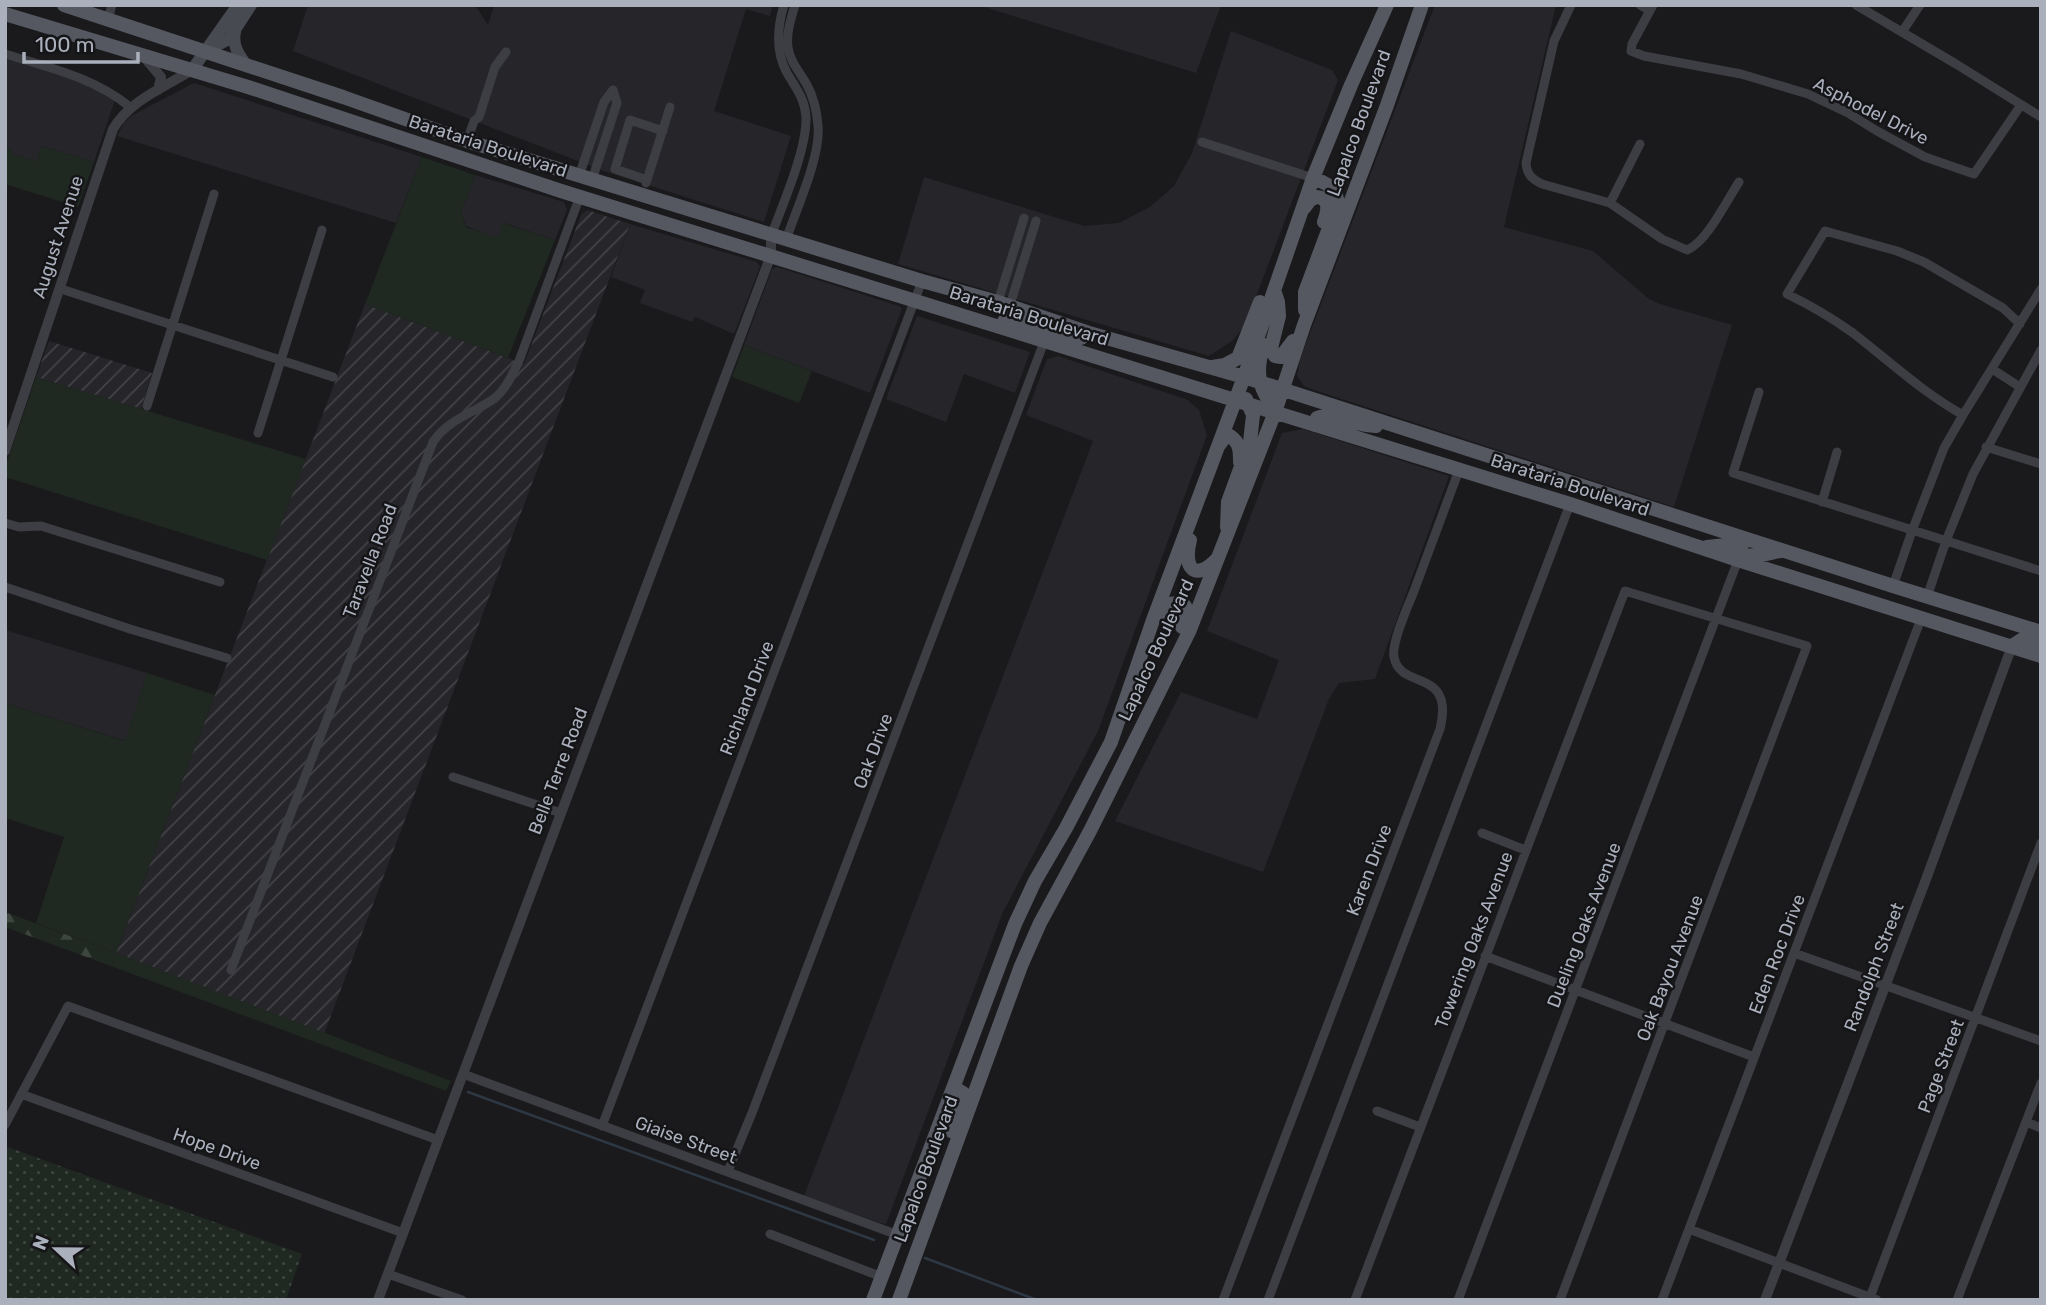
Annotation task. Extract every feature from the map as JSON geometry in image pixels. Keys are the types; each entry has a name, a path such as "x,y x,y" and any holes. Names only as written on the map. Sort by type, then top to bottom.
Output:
{"main road":[{"name":"Barataria Boulevard","path":"64,5 110,12 204,51 467,141 779,238 1004,303 1089,333 1283,390 2041,632"},
{"path":"192,70 238,5"},
{"path":"204,51 229,39 251,5"},
{"name":"Lapalco Boulevard","path":"1238,378 1274,290 1313,178 1387,5"},
{"name":"Lapalco Boulevard","path":"898,1300 1021,966 1040,923 1090,831 1189,632 1221,555 1276,412 1304,325 1382,120 1422,5"},
{"name":"Barataria Boulevard","path":"5,14 284,99 561,191 1570,504 2041,656"},
{"path":"236,28 234,44 247,66"},
{"path":"561,191 586,178"},
{"path":"1115,363 1132,360 1197,378 1206,366 1225,365 1238,358 1262,297 1274,290 1278,302 1278,324 1271,348 1275,356 1280,357 1286,352 1304,325 1306,292 1338,204 1337,194 1333,189 1313,178"},
{"path":"580,196 610,185"},
{"path":"1304,208 1316,197 1322,198 1328,205 1317,242 1316,264"},
{"path":"981,321 1004,303"},
{"path":"1276,412 1260,383 1259,361 1278,307"},
{"path":"1001,327 1005,320 1010,318 1075,338 1089,333"},
{"path":"1227,539 1228,502 1252,430 1253,415 1241,402 1238,378"},
{"name":"Lapalco Boulevard","path":"873,1300 1003,953 1026,899 1111,741 1219,445 1241,402"},
{"path":"1315,425 1317,418 1324,415 1363,426 1373,427 1384,422"},
{"path":"1219,445 1225,437 1230,436 1236,440 1240,448 1240,470"},
{"path":"1441,464 1471,450"},
{"path":"1460,470 1490,456"},
{"path":"1547,497 1576,484"},
{"path":"1202,491 1187,562 1190,568 1201,570 1221,555"},
{"path":"1570,504 1598,491"},
{"path":"1702,548 1726,545 1733,548 1741,546 1746,539"},
{"path":"1738,560 1744,555 1758,556 1782,550"},
{"path":"1883,606 1920,606 1927,597"},
{"path":"1153,620 1168,604 1181,603 1185,606 1187,614 1173,647 1163,685"},
{"path":"2012,646 2023,639 2041,643"},
{"path":"948,1167 951,1129 963,1093 958,1090 951,1093"},
{"path":"898,1300 888,1295 887,1288 900,1252 908,1207"}],"street":[{"path":"779,238 802,148 806,117 804,101 781,61 777,36 784,5"},
{"path":"771,255 816,152 819,129 814,100 793,63 788,47 788,27 795,5"},
{"path":"1571,5 1554,41 1526,163 1529,175 1542,184 1610,203 1662,239 1687,250 1693,247 1710,227 1739,181"},
{"path":"1640,5 1651,8"},
{"path":"1856,5 2041,117"},
{"path":"1902,32 1920,5"},
{"name":"Asphodel Drive","path":"1651,8 1631,51 1644,56 1741,75 1808,94 1848,113 1925,157 1974,174 2021,105"},
{"path":"467,141 474,121 480,117 495,67 506,52"},
{"path":"5,54 101,87 130,107"},
{"path":"142,55 162,77 158,90"},
{"name":"August Avenue","path":"5,451 8,433 61,289 113,129 130,107 192,70"},
{"path":"613,90 617,103 586,178 604,102 613,90"},
{"path":"642,195 670,107"},
{"path":"647,180 615,169 630,120 663,131"},
{"path":"1202,142 1313,178"},
{"path":"1610,203 1640,144"},
{"path":"147,406 214,194"},
{"name":"Taravella Road","path":"231,970 433,442 440,431 497,397 510,380 580,196"},
{"path":"1004,303 1024,218"},
{"path":"1004,303 1036,221"},
{"path":"258,433 321,230"},
{"path":"1963,415 1916,385 1841,325 1787,294 1825,231 1896,251 1924,262 2003,308 2020,324"},
{"name":"Belle Terre Road","path":"378,1300 771,255"},
{"name":"Richland Drive","path":"602,1126 922,281"},
{"path":"61,289 333,377"},
{"path":"1893,586 1944,449 2041,289"},
{"name":"Oak Drive","path":"728,1171 860,831 1044,342"},
{"path":"1927,597 1973,474 2041,350"},
{"path":"1992,369 2020,387"},
{"path":"1759,392 1734,473 2041,571"},
{"path":"1986,447 2041,464"},
{"path":"1822,502 1838,452"},
{"name":"Karen Drive","path":"1223,1300 1440,729 1443,701 1435,689 1398,669 1393,656 1399,628 1460,470"},
{"path":"1268,1300 1570,504"},
{"path":"5,523 19,527 41,526 220,582"},
{"name":"Dueling Oaks Avenue","path":"1458,1300 1738,560"},
{"path":"5,587 227,658"},
{"name":"Towering Oaks Avenue","path":"1354,1300 1625,591 1716,619"},
{"name":"Oak Bayou Avenue","path":"1560,1300 1807,646 1716,619"},
{"name":"Eden Roc Drive","path":"1662,1300 1921,619"},
{"name":"Randolph Street","path":"1765,1300 2012,646"},
{"path":"453,777 561,813"},
{"path":"1482,833 1525,850"},
{"name":"Page Street","path":"1872,1299 2041,843"},
{"path":"1794,953 2041,1041"},
{"path":"1485,956 1754,1057"},
{"path":"5,1125 68,1006 438,1140"},
{"name":"Giaise Street","path":"463,1074 898,1235"},
{"path":"1957,1300 2041,1083"},
{"name":"Hope Drive","path":"21,1094 403,1233"},
{"path":"1377,1111 1420,1127"},
{"path":"2026,1122 2041,1128"},
{"path":"1689,1228 1872,1299"},
{"path":"770,1234 882,1277"},
{"path":"388,1274 462,1300"}],"shaded area":[{"path":"308,5 475,5 488,25 494,5 773,5 770,16 746,9 714,111 791,136 764,222 604,171 293,51"},
{"path":"978,5 1221,5 1196,73"},
{"path":"1435,5 1556,5 1504,227 1593,251 1649,299 1732,325 1674,507 1317,391 1304,386 1297,376 1300,359"},
{"path":"1231,31 1332,70 1338,80 1245,326 1232,341 1209,356 898,264 924,177 1084,226 1119,223 1150,207 1174,186 1192,153"},
{"path":"5,59 47,70 95,88 115,100 94,162 42,146 36,162 13,154 5,144"},
{"path":"194,83 422,157 396,223 117,136 131,116"},
{"path":"475,175 564,202 567,210 555,240 504,223 497,239 466,226 461,213"},
{"path":"587,210 630,224 324,1034 116,953 365,304 524,364 581,215"},
{"path":"630,224 757,262 760,267 734,334 695,317 692,322 640,303 645,290 611,277"},
{"path":"777,267 902,309 870,393 744,345 772,269"},
{"path":"917,316 1030,352 1015,393 964,374 946,422 886,399"},
{"path":"49,341 152,373 141,409 36,377"},
{"path":"1058,356 1188,400 1199,410 1207,435 1098,731 1003,912 886,1224 881,1223 804,1196 1093,441 1026,415 1047,359"},
{"path":"1303,429 1449,476 1375,679 1339,683 1329,699 1263,872 1115,821 1181,692 1257,719 1279,660 1207,631 1282,433"},
{"path":"5,630 147,673 126,741 5,703"}],"green space":[{"path":"5,144 13,154 36,162 42,146 94,162 78,207 5,184"},
{"path":"422,157 475,175 461,213 466,227 497,238 503,223 555,240 508,358 365,304"},
{"path":"744,345 812,371 799,403 732,377"},
{"path":"36,377 306,459 267,560 5,477 5,468"},
{"path":"147,673 215,695 116,953 36,923 64,837 5,818 5,703 125,741"},
{"path":"5,912 116,953 111,966 5,927"},
{"path":"116,953 451,1081 446,1091 111,966"},
{"path":"5,1146 302,1254 286,1300 5,1300"}],"waterway":[{"path":"468,1092 874,1240"},
{"path":"925,1258 1037,1300"}]}
